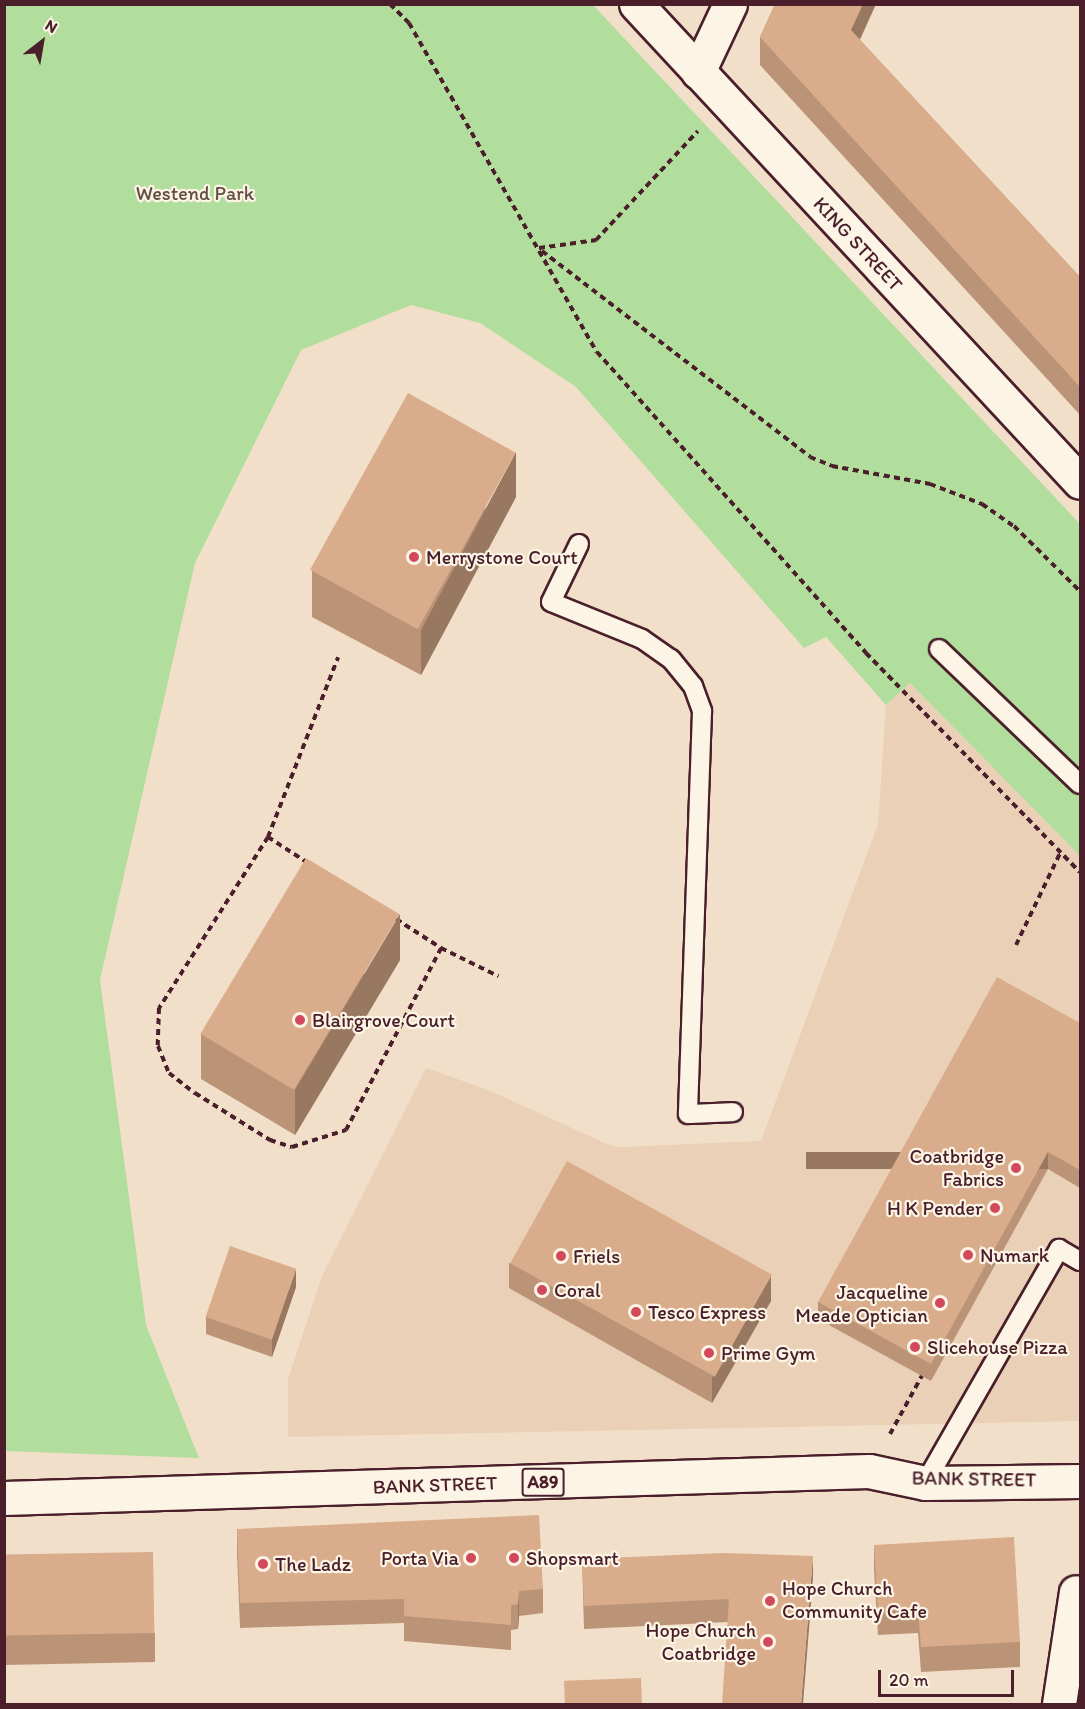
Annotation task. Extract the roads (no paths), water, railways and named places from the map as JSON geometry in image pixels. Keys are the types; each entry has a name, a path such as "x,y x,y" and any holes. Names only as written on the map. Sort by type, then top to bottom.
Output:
{"main road":[{"name":"KING STREET","path":"636,4 1080,482"},
{"path":"698,72 730,4"},
{"name":"BANK STREET","path":"4,1498 869,1471 925,1483 1080,1480"},
{"path":"1059,1704 1076,1592"}],"lane":[{"path":"579,544 551,602 642,639 671,659 693,686 702,711 688,1114 733,1112"},
{"path":"939,649 1080,784"},
{"path":"925,1483 1059,1249 1080,1261"}],"place":[{"name":"Merrystone Court","path":"414,557"},
{"name":"Blairgrove Court","path":"300,1020"},
{"name":"Coatbridge Fabrics","path":"1016,1168"},
{"name":"H K Pender","path":"995,1208"},
{"name":"Numark","path":"968,1255"},
{"name":"Friels","path":"561,1256"},
{"name":"Coral","path":"542,1290"},
{"name":"Jacqueline Meade Optician","path":"940,1303"},
{"name":"Tesco Express","path":"636,1312"},
{"name":"Slicehouse Pizza","path":"915,1347"},
{"name":"Prime Gym","path":"709,1353"},
{"name":"Porta Via","path":"471,1558"},
{"name":"Shopsmart","path":"514,1558"},
{"name":"The Ladz","path":"263,1564"},
{"name":"Hope Church Community Cafe","path":"770,1601"},
{"name":"Hope Church Coatbridge","path":"768,1642"}],"park label":[{"name":"Westend Park","path":"195,193"}]}
